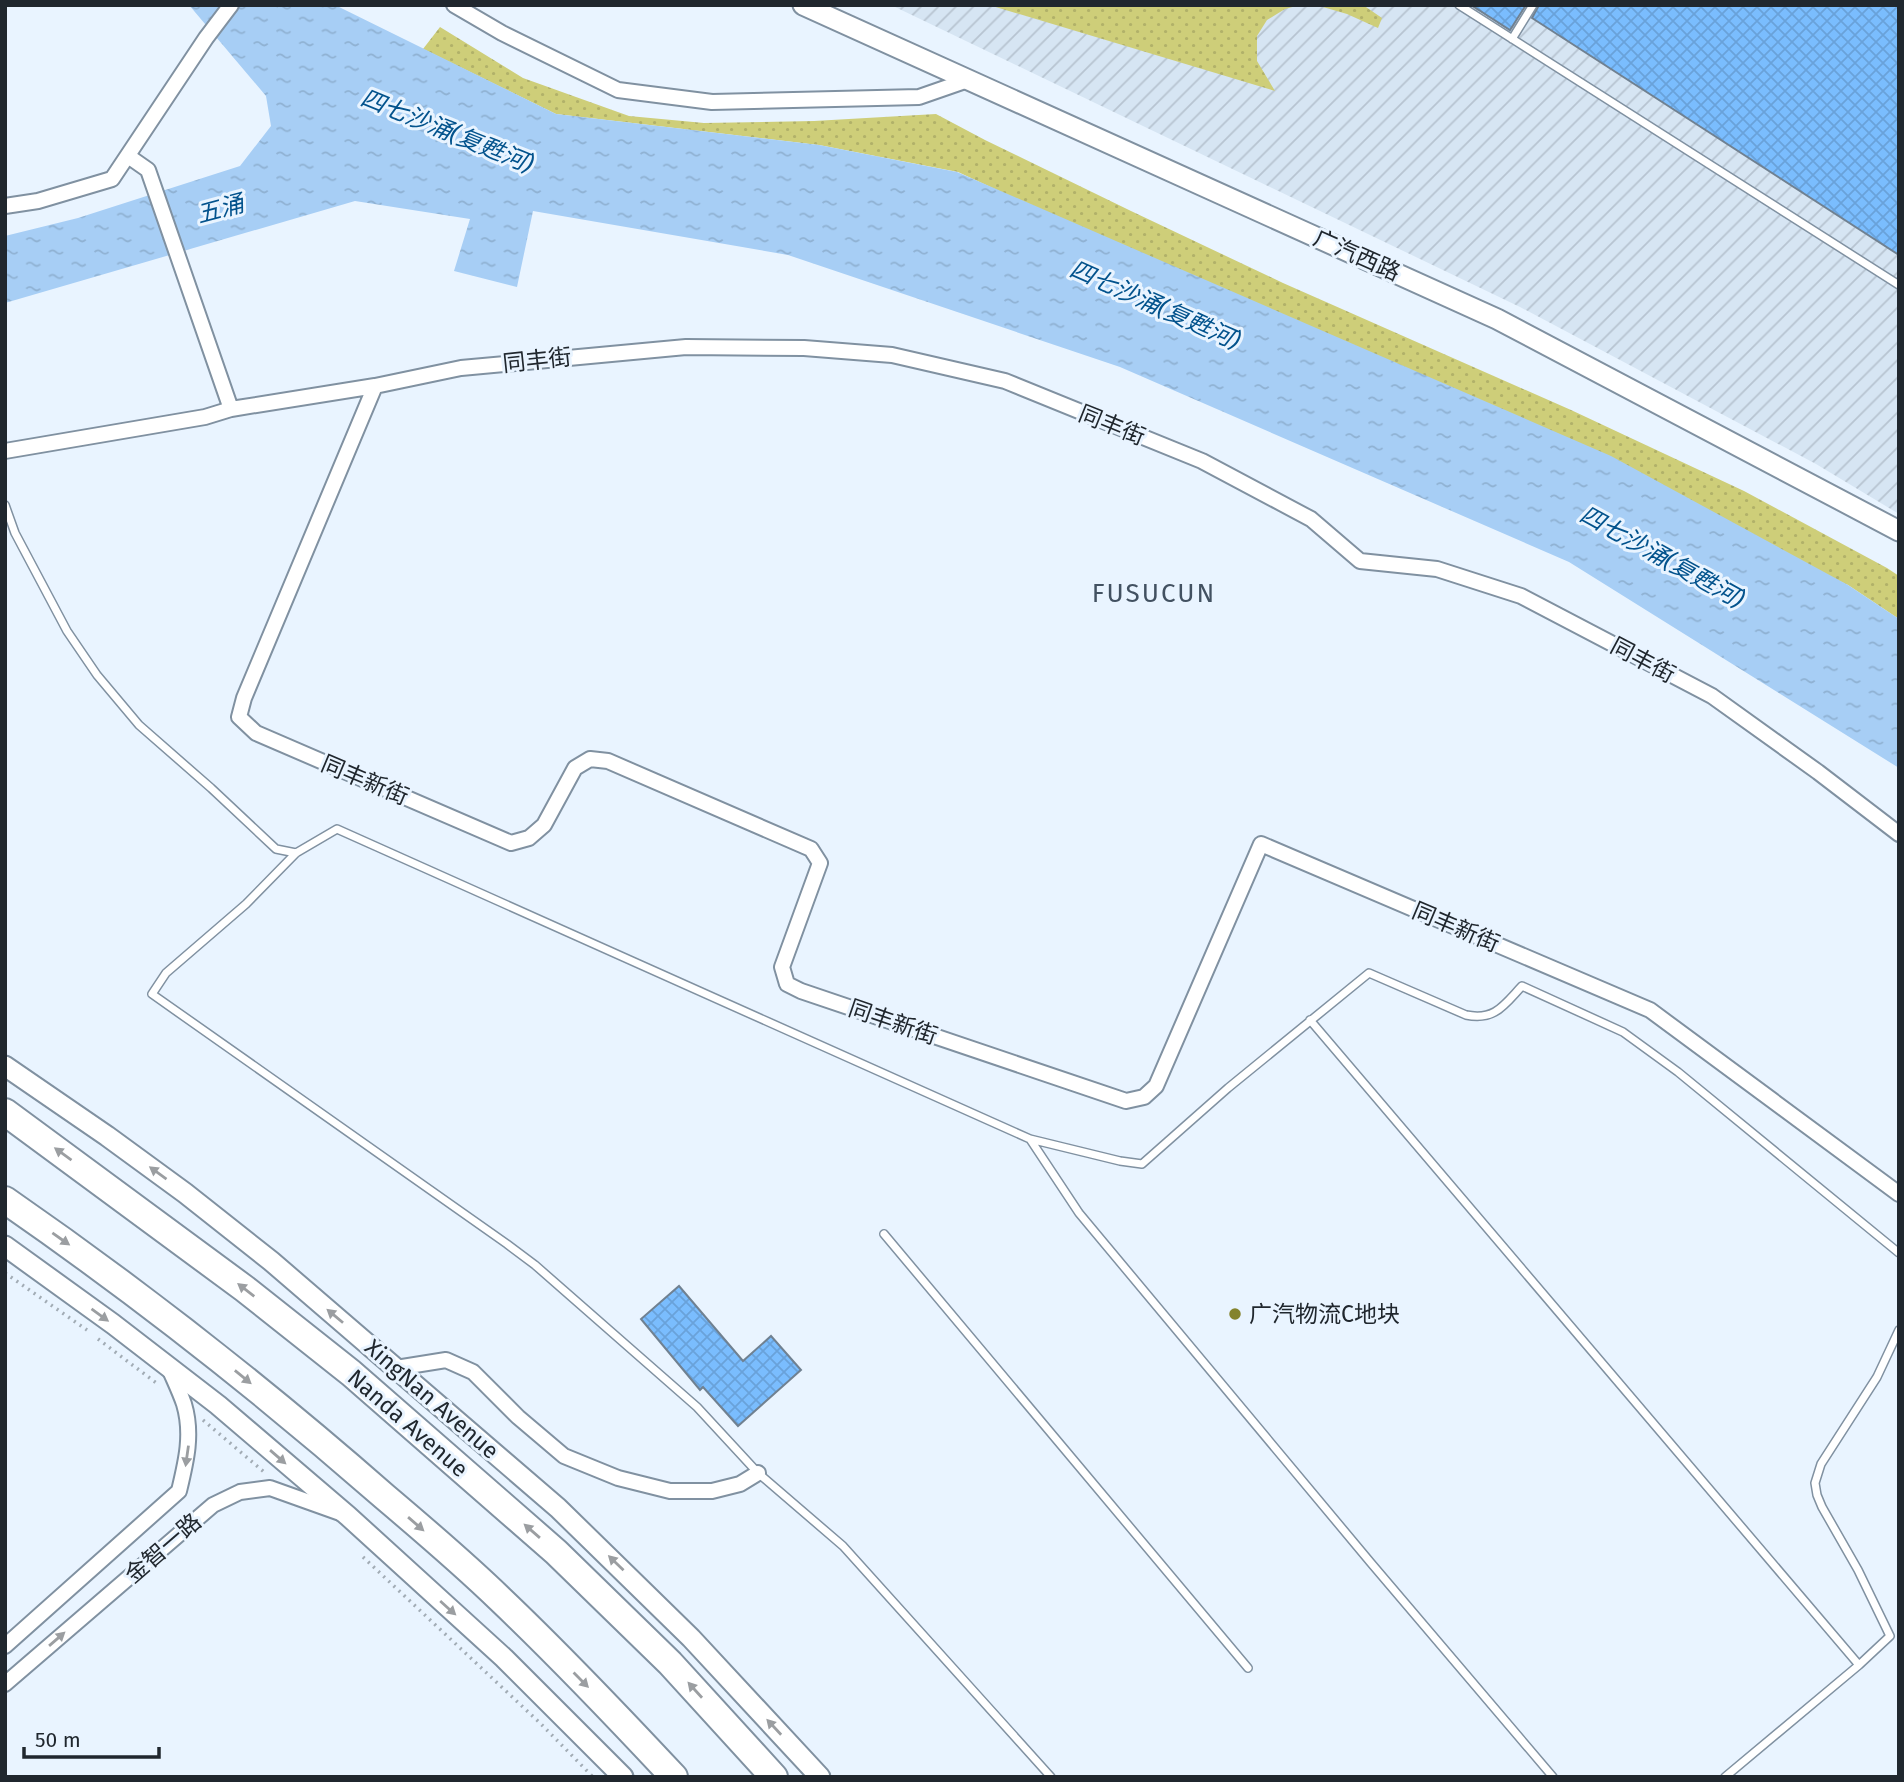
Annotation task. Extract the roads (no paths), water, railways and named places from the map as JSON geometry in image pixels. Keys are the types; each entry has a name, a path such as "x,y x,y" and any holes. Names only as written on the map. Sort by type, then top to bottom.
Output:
{"highway":[{"name":"Nanda Avenue","path":"5,1112 245,1289 361,1382 556,1552 670,1663 774,1777"},
{"path":"5,1200 68,1243 203,1345 314,1434 500,1599 674,1777"}],"main road":[{"name":"广汽西路","path":"803,5 1497,319 1899,531"},
{"name":"XingNan Avenue","path":"5,1066 185,1192 271,1261 558,1508 691,1638 820,1777"},
{"path":"5,1246 218,1405 348,1516 504,1658 623,1777"}],"street":[{"path":"5,206 38,201 112,178 231,5"},
{"path":"454,5 502,33 618,90 712,102 919,97 968,80"},
{"path":"128,156 148,170 231,409"},
{"name":"同丰街","path":"5,451 205,417 231,409 375,386 461,368 686,347 804,348 892,355 1004,381 1202,461 1311,519 1360,561 1437,569 1521,596 1712,696 1899,834"},
{"name":"同丰新街","path":"375,386 244,698 239,718 256,733 511,843 529,838 544,825 575,768 590,759 608,761 811,849 820,863 782,967 788,984 801,991 1126,1101 1144,1097 1156,1086 1261,844 1650,1010 1899,1195"},
{"path":"396,1368 446,1360 472,1372 518,1417 564,1455 618,1478 670,1491 712,1492 740,1484 758,1473"},
{"name":"金智一路","path":"5,1646 179,1491 188,1457 189,1434 184,1405 168,1367"},
{"name":"金智一路","path":"5,1684 213,1505 240,1492 270,1489 348,1516"}],"lane":[{"path":"1459,5 1899,285"},
{"path":"1512,39 1533,5"},
{"path":"5,505 15,533 61,620 97,675 139,725 276,849 296,853"},
{"path":"1051,1777 843,1546 758,1473 697,1407 535,1265 152,994 166,973 246,904 296,853 337,829 1030,1139 1142,1164 1228,1088 1369,973 1466,1015 1479,1017 1500,1009 1522,986 1623,1032 1678,1072 1899,1253"},
{"path":"1310,1020 1859,1665"},
{"path":"1030,1139 1079,1213 1553,1777"},
{"path":"884,1234 1248,1668"},
{"path":"1725,1777 1890,1636 1858,1570 1822,1507 1815,1483 1821,1464 1877,1377 1899,1330"}],"water":[{"path":"189,5 335,5 556,114 819,145 957,172 1611,456 1848,585 1899,619 1899,768 1569,562 1120,367 788,255 533,211 517,287 454,271 470,219 355,201 5,303 5,236 78,218 240,166 271,126 266,96"}],"place":[{"name":"广汽物流C地块","path":"1235,1314"}],"district":[{"name":"FUSUCUN","path":"1154,593"}],"water label":[{"name":"四七沙涌(复甦河)","path":"447,131"},
{"name":"五涌","path":"220,209"},
{"name":"四七沙涌(复甦河)","path":"1155,305"},
{"name":"四七沙涌(复甦河)","path":"1662,557"}]}
